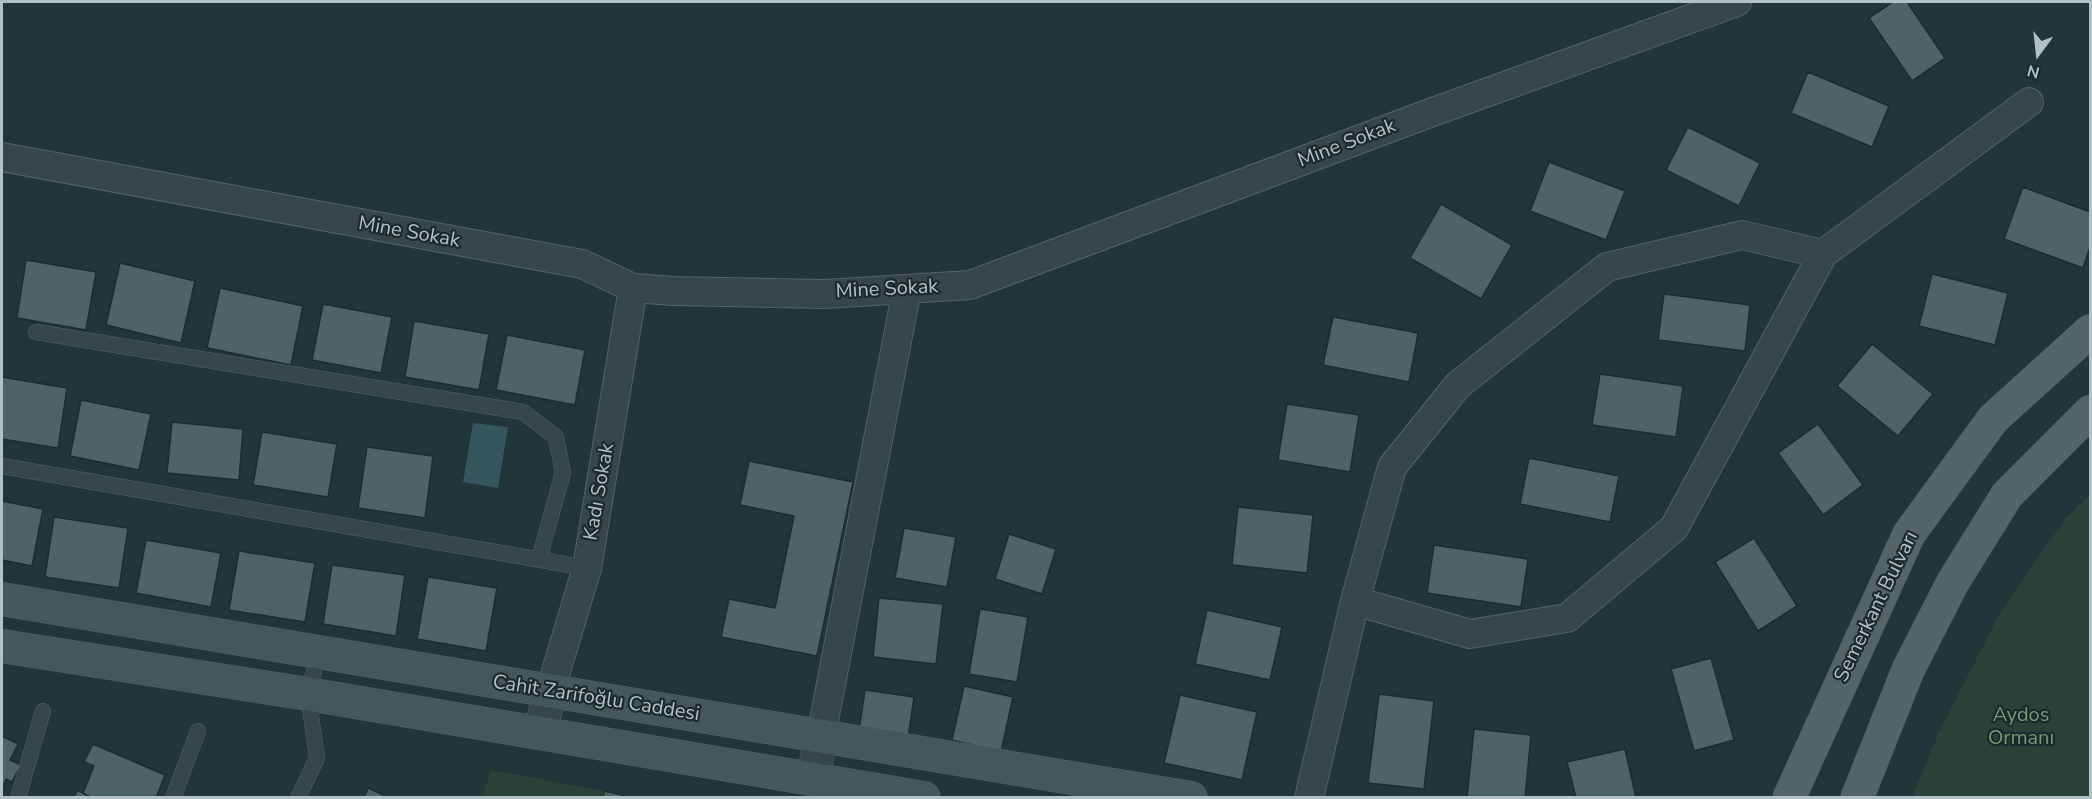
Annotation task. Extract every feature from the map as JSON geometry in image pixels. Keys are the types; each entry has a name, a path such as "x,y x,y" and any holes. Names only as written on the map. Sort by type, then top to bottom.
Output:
{"main road":[{"name":"Semerkant Bulvarı","path":"1789,798 1909,534 1993,419 2091,331"},
{"path":"1857,798 1908,670 1953,582 2007,495 2091,412"},
{"name":"Cahit Zarifoğlu Caddesi","path":"2,599 1191,798"},
{"path":"2,646 308,694 924,798"}],"street":[{"name":"Mine Sokak","path":"2,157 582,264 633,288 825,294 970,285 1430,113 1737,2"},
{"path":"1355,601 1470,634 1568,618 1674,528 1823,254 2029,102"},
{"path":"1310,798 1355,601 1392,467 1458,385 1607,267 1742,235 1823,254"},
{"name":"Kadı Sokak","path":"550,691 587,568 633,288"},
{"path":"813,779 907,289"},
{"path":"540,733 550,691"}],"lane":[{"path":"36,332 524,412 556,437 563,473 539,559"},
{"path":"2,466 587,568"},
{"path":"298,798 316,758 308,694 319,652"},
{"path":"18,798 43,711"},
{"path":"173,798 198,731"}],"green space":[{"name":"Aydos Ormanı","path":"2090,495 2090,797 1912,797 1939,732 2001,611 2065,519"},
{"path":"491,770 636,797 482,798"}],"water":[{"path":"473,423 508,427 498,488 463,482"}],"building":[{"path":"1893,2 1907,2 1945,58 1912,81 1869,18"},
{"path":"1808,72 1889,106 1872,147 1791,113"},
{"path":"1688,127 1760,163 1739,206 1666,170"},
{"path":"1549,162 1625,191 1606,240 1530,211"},
{"path":"2023,187 2090,212 2090,247 2083,268 2004,239"},
{"path":"1441,204 1512,245 1481,299 1410,258"},
{"path":"26,260 96,272 86,330 17,318"},
{"path":"120,263 195,281 181,343 106,325"},
{"path":"1932,274 2008,293 1995,345 1919,326"},
{"path":"220,288 303,306 291,365 207,348"},
{"path":"1664,294 1750,305 1745,351 1658,340"},
{"path":"323,304 392,317 381,373 312,360"},
{"path":"1333,317 1418,333 1409,382 1323,365"},
{"path":"414,321 489,334 479,390 405,377"},
{"path":"507,335 585,350 575,405 496,390"},
{"path":"1872,344 1933,394 1898,436 1837,386"},
{"path":"1600,374 1683,386 1676,437 1592,425"},
{"path":"2,377 67,388 58,448 2,439"},
{"path":"81,400 151,414 139,470 70,456"},
{"path":"1287,404 1359,415 1350,472 1278,460"},
{"path":"172,422 243,429 239,480 167,473"},
{"path":"1818,424 1863,485 1823,515 1778,453"},
{"path":"262,432 337,444 328,497 253,485"},
{"path":"367,447 433,456 425,518 358,508"},
{"path":"1529,458 1619,476 1610,522 1520,504"},
{"path":"749,461 853,482 817,656 721,637 729,599 775,608 794,516 740,505"},
{"path":"2,501 43,509 32,566 2,560"},
{"path":"1238,507 1313,515 1307,573 1232,565"},
{"path":"54,517 128,528 119,588 45,577"},
{"path":"904,528 956,537 947,587 895,578"},
{"path":"1009,534 1056,549 1042,594 995,579"},
{"path":"1754,538 1797,606 1758,631 1715,562"},
{"path":"146,540 221,553 211,607 136,593"},
{"path":"1434,545 1528,559 1521,607 1427,593"},
{"path":"239,551 315,563 305,622 229,610"},
{"path":"332,565 405,575 396,636 323,624"},
{"path":"428,577 497,588 486,651 417,639"},
{"path":"879,598 943,604 936,664 873,657"},
{"path":"980,609 1028,617 1017,682 969,674"},
{"path":"1207,610 1282,627 1270,680 1195,664"},
{"path":"1711,658 1734,740 1694,751 1671,669"},
{"path":"964,686 1013,697 1001,752 952,740"},
{"path":"865,690 914,697 908,738 859,731"},
{"path":"1379,694 1434,701 1424,789 1368,783"},
{"path":"1180,695 1257,712 1242,780 1164,763"},
{"path":"1474,729 1531,735 1525,798 1467,798"},
{"path":"2,736 18,744 10,760 21,765 12,782 6,779 2,789"},
{"path":"93,744 165,775 156,798 92,798 83,793 94,766 84,762"},
{"path":"1625,749 1636,798 1576,798 1567,762"},
{"path":"368,788 390,798 364,798"},
{"path":"77,790 83,793 92,798 74,798"},
{"path":"604,791 636,798 603,798"}]}
